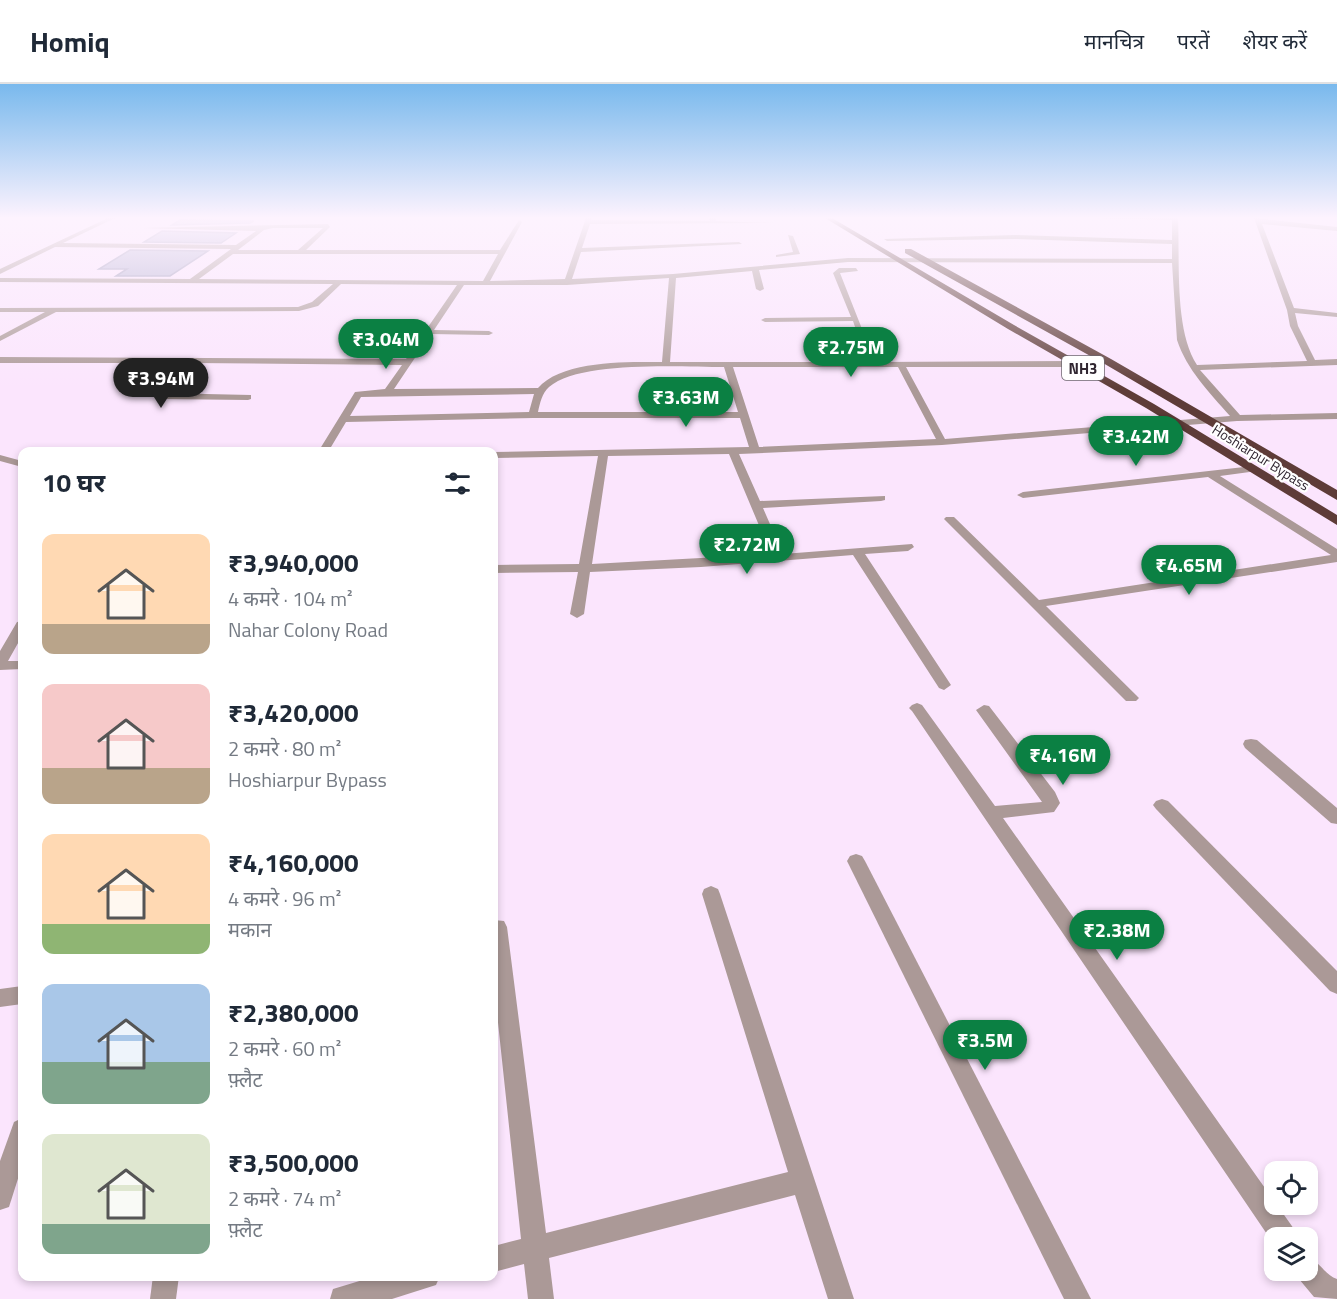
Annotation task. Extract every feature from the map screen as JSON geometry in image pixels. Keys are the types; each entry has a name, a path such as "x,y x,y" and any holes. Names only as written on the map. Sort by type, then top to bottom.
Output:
{"highway":[{"name":"Hoshiarpur Bypass","path":"924,275 1180,424 1337,521"},
{"name":"NH3","path":"950,275 1107,362 1337,496"}],"street":[{"path":"192,281 201,275"},
{"path":"485,283 489,275"},
{"path":"567,283 570,275"},
{"path":"0,280 567,283 686,275"},
{"path":"757,275 760,289"},
{"path":"837,275 856,319 872,365"},
{"path":"1176,275 1181,340 1187,358 1237,418"},
{"path":"1278,275 1291,310 1294,326 1312,363"},
{"path":"666,364 673,276"},
{"path":"0,310 300,309 315,304 340,281"},
{"path":"388,392 462,283"},
{"path":"0,339 55,310"},
{"path":"1291,310 1337,315"},
{"path":"765,320 856,319"},
{"path":"429,332 489,333"},
{"path":"0,360 188,363 408,362"},
{"path":"1194,368 1337,362"},
{"path":"188,363 154,394 248,397"},
{"path":"533,415 540,391 552,381 586,370 626,365 1076,364"},
{"path":"728,365 755,449"},
{"path":"901,365 942,442"},
{"path":"326,447 358,394 540,391"},
{"path":"343,419 533,415 745,415"},
{"path":"498,455 733,451 942,442 1237,418 1337,416"},
{"path":"733,451 779,558"},
{"path":"577,614 604,452"},
{"path":"2,461 18,463"},
{"path":"1023,495 1252,469"},
{"path":"1210,474 1337,556"},
{"path":"756,505 882,498"},
{"path":"950,519 1131,698"},
{"path":"498,569 584,570 779,558 908,547"},
{"path":"857,552 944,685"},
{"path":"1036,604 1337,556"},
{"path":"18,632 0,665 18,665"},
{"path":"916,708 1277,1227"},
{"path":"984,710 1052,803 1048,808 990,813"},
{"path":"1251,744 1337,818"},
{"path":"1162,805 1337,985"},
{"path":"856,861 1078,1299"},
{"path":"711,894 841,1299"},
{"path":"498,935 541,1299"},
{"path":"0,998 18,996"},
{"path":"0,1198 18,1142"},
{"path":"498,1257 803,1181"},
{"path":"163,1299 165,1281"},
{"path":"343,1299 409,1281"},
{"path":"1317,1281 1323,1288 1337,1292"}],"building":[{"path":"118,275 172,275 170,276 116,276"}]}
